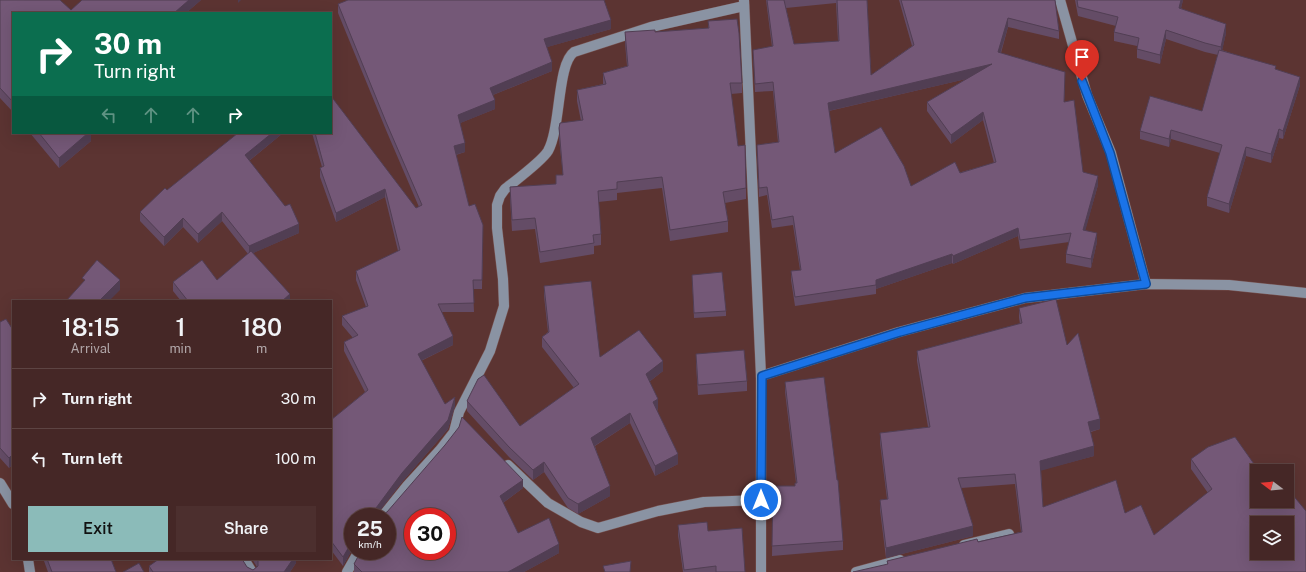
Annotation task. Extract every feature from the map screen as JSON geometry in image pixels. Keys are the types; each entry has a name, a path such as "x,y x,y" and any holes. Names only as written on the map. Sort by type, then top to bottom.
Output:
{"street":[{"path":"1060,0 1087,95 1110,153 1146,284"},
{"path":"390,508 454,432 458,412 490,351 504,306 497,228 497,205 500,196 547,152 556,129 563,76 569,56 574,52 651,27 744,3 762,376 761,572"},
{"path":"762,376 900,332 1025,298 1146,284 1229,286 1306,293"},
{"path":"458,412 468,424"},
{"path":"500,458 548,503 580,522 598,528 658,511 704,502 761,500"},
{"path":"0,483 12,502"},
{"path":"956,547 1009,534"},
{"path":"856,572 911,558"},
{"path":"28,560 30,572"},
{"path":"245,560 252,572"},
{"path":"347,572 354,560"}],"building":[{"path":"0,0 60,0 71,10 82,0 189,0 175,12 12,12 12,101 0,88"},
{"path":"348,0 604,0 611,20 544,39 552,62 490,88 495,100 458,115 465,143 454,146 469,206 475,204 483,225 482,280 473,280 474,303 438,304 453,336 418,354 445,404 455,397 448,420 402,473 376,508 344,508 343,557 332,542 332,419 368,390 344,342 358,335 342,316 368,306 356,271 400,250 385,189 336,213 320,168 324,166 315,134 332,134 332,97 416,208 422,205 386,122 338,4"},
{"path":"767,0 784,0 794,44 839,41 837,0 867,0 871,75 914,45 901,0 1055,0 1059,31 1008,18 998,52 1065,72 1064,102 1074,100 1083,172 1098,176 1083,230 1097,233 1091,259 1066,254 1071,233 1020,240 1018,228 953,256 952,254 876,280 876,285 795,297 791,271 801,270 793,216 772,220 767,187 759,188 757,145 779,142 773,82 755,84 753,50 773,46","holes":["992,64 927,102 951,135 983,112 996,162 960,173 955,162 911,186 904,166 881,127 835,153 828,103"]},
{"path":"1077,0 1181,0 1179,8 1226,24 1221,47 1166,30 1160,55 1137,49 1139,38 1114,32 1118,17 1078,7"},
{"path":"737,19 742,83 730,83 738,146 745,145 746,188 723,192 728,221 670,230 662,177 617,182 617,189 598,191 601,234 593,235 594,243 540,252 535,218 512,220 510,187 556,184 556,175 563,175 559,128 560,123 583,120 577,90 606,84 603,73 628,66 625,32 655,30 655,32 709,28 708,21"},
{"path":"1219,50 1276,66 1275,69 1300,77 1283,131 1279,129 1271,154 1246,147 1229,204 1207,197 1222,145 1171,130 1169,139 1140,131 1150,96 1202,111"},
{"path":"40,134 87,134 59,158"},
{"path":"237,134 271,134 245,155 285,206 290,204 299,224 249,246 222,212 198,234 183,218 164,237 140,212 165,188 167,190"},
{"path":"251,251 290,294 283,300 187,300 173,282 202,260 217,280"},
{"path":"97,260 120,280 100,300 67,300 85,280 82,278"},
{"path":"722,272 726,311 694,313 692,275"},
{"path":"591,281 600,357 639,330 663,361 646,374 658,399 653,402 678,454 655,466 630,413 591,438 610,486 578,504 568,498 544,462 533,470 509,447 467,401 478,379 484,375 520,426 579,384 542,337 549,332 544,286"},
{"path":"1056,299 1067,345 1078,333 1100,419 1088,422 1094,446 1040,461 1043,507 1116,480 1125,513 1141,505 1154,535 1212,489 1191,459 1208,447 1235,437 1254,464 1250,464 1250,508 1294,508 1294,496 1306,511 1306,572 853,572 888,564 887,561 977,539 978,542 1022,532 1015,474 958,478 973,526 886,548 880,500 888,499 880,433 930,427 917,351 1022,323 1019,308"},
{"path":"6,319 12,328 12,458 11,456 9,458 0,448 0,322"},
{"path":"744,350 747,381 698,385 696,354"},
{"path":"824,377 838,480 843,541 772,546 773,486 795,486 795,483 797,483 785,382"},
{"path":"462,417 523,480 500,496 518,533 549,518 559,544 508,572 362,572 354,564 356,560 396,560 396,508 390,508 445,445 459,427"},
{"path":"707,522 708,531 742,528 745,572 716,572 716,566 684,570 678,525"},
{"path":"47,560 111,560 116,572 52,572"},
{"path":"158,560 243,560 247,567 253,570 258,566 258,560 292,560 284,572 153,572 149,566"},
{"path":"631,561 630,572 605,572 603,566"},
{"path":"139,563 144,572 123,572"}],"route":[{"path":"761,500 762,376 900,332 1025,298 1146,284 1110,153 1082,81"}]}
